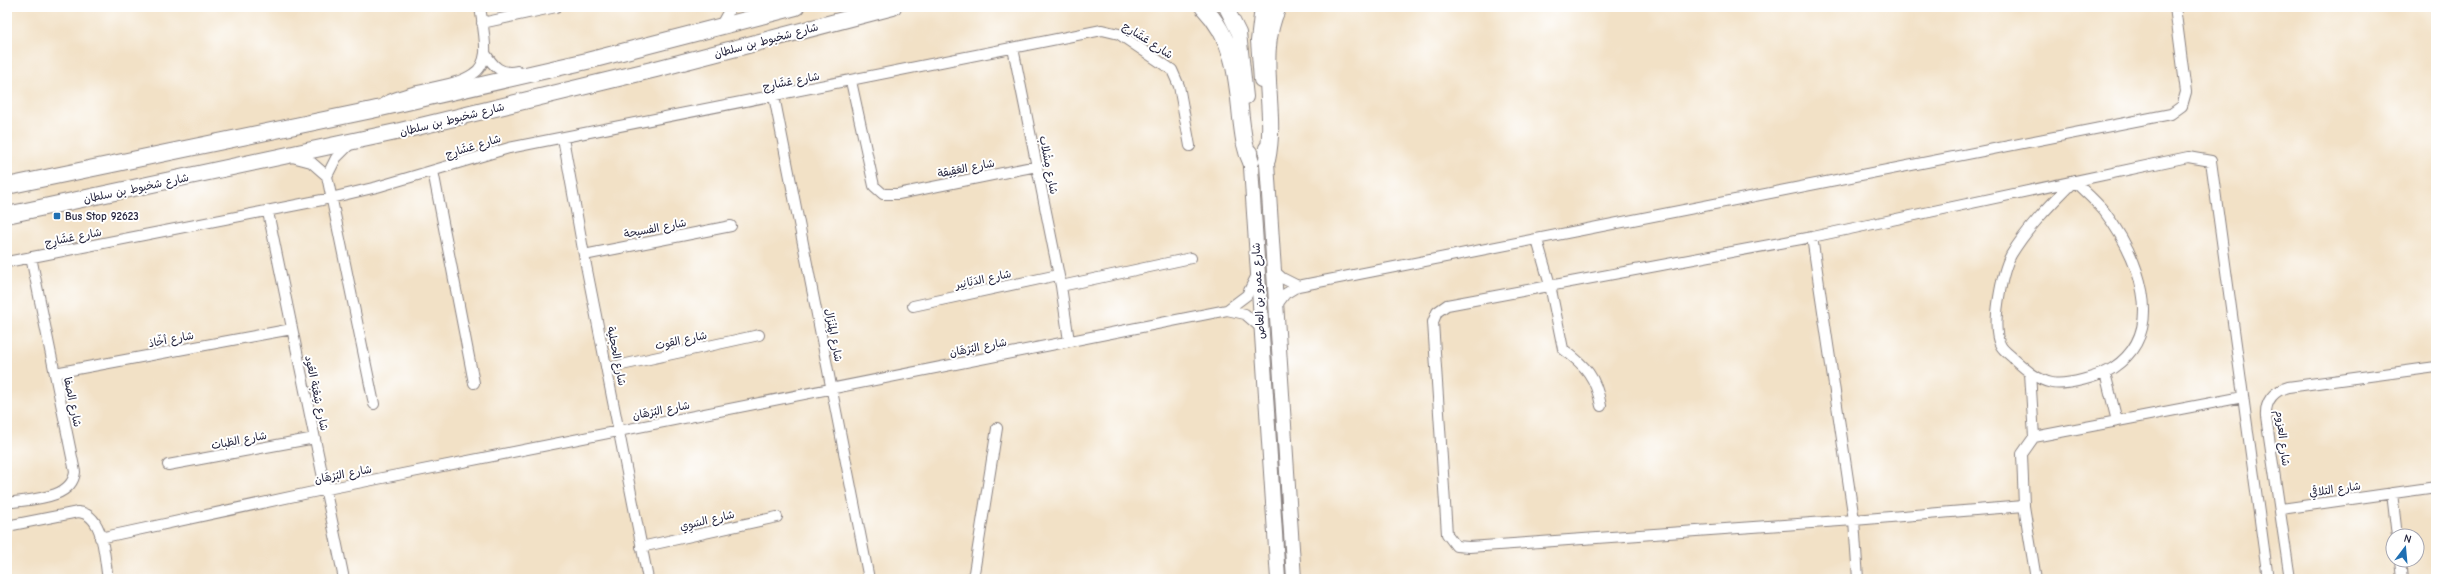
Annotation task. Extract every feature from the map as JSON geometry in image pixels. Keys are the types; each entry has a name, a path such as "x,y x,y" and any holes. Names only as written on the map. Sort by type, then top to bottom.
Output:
{"main road":[{"path":"7,186 372,110 586,61 796,7"},
{"name":"شارع شخبوط بن سلطان","path":"7,215 353,142 656,69 893,7"},
{"path":"1203,7 1220,28 1231,51 1237,76 1244,144 1251,162"},
{"name":"شارع عمرو بن العاص","path":"1226,7 1236,26 1240,41 1251,162 1260,327 1278,579"},
{"name":"شارع عمرو بن العاص","path":"1262,7 1258,41 1294,579"},
{"path":"1267,160 1270,135 1267,46 1278,7"}],"street":[{"path":"372,110 408,92 472,76 479,69 485,53 480,7"},
{"path":"482,23 556,7"},
{"path":"721,26 731,7"},
{"path":"1276,306 1285,294 1298,286 2171,114 2182,106 2186,92 2175,7"},
{"name":"شارع عَشَارِج","path":"7,262 268,212 331,198 433,171 509,148 1102,30 1119,34 1168,66 1176,75 1190,146"},
{"name":"شارع مِشْلاب","path":"1013,48 1061,286 1069,341"},
{"path":"485,53 496,68 507,72 559,62 586,61"},
{"name":"شارع العَقِيقة","path":"851,81 874,186 884,194 898,194 1037,166"},
{"name":"شارع المِنْزَال","path":"774,96 869,579"},
{"name":"شارع الحجلية","path":"563,138 584,255 608,368 648,579"},
{"path":"353,142 336,158 327,176 374,404"},
{"path":"282,157 292,157 311,162 327,176"},
{"path":"2024,506 1854,520 1469,547 1456,546 1447,534 1433,322 1437,312 1447,305 1812,237 2188,157 2211,161 2268,579"},
{"path":"433,171 474,383"},
{"path":"2074,181 2103,210 2125,242 2136,267 2144,310 2141,336 2125,360 2105,373 2078,380 2052,383 2030,373 2000,346 1996,317 1999,294 2011,256 2046,210 2074,181"},
{"name":"شارع شِعْبَة العُود","path":"268,212 314,438 327,489 344,579"},
{"name":"شارع الفسيحة","path":"584,255 731,226"},
{"path":"1812,237 1854,520 1858,579"},
{"path":"1537,240 1550,286 1563,349 1585,365 1599,392 1601,406"},
{"name":"شارع الصفا","path":"7,503 61,493 70,486 75,477 75,466 31,257"},
{"path":"1061,286 1192,258"},
{"path":"1273,270 1282,278 1298,286"},
{"name":"شارع البُرْهَان","path":"1227,310 1247,295 1257,274"},
{"name":"شارع الدَنَانِير","path":"913,306 1058,276"},
{"name":"شارع البُرْهَان","path":"100,538 327,489 1227,310 1246,314 1260,327"},
{"name":"شارع أخّاذ","path":"55,373 292,329"},
{"name":"شارع القوت","path":"608,368 759,335"},
{"name":"شارع العزوم","path":"2290,579 2266,411 2272,395 2288,387 2436,367"},
{"path":"2030,373 2034,437 2022,454 2024,506 2036,579"},
{"path":"2105,373 2117,421"},
{"path":"2034,437 2243,397"},
{"path":"973,579 996,428"},
{"name":"شارع الظبات","path":"168,465 314,438"},
{"name":"شارع التلاقي","path":"2281,509 2436,487"},
{"path":"2392,493 2396,528"},
{"path":"7,526 82,512 93,519 100,538 108,579"},
{"name":"شارع السَوِي","path":"641,547 777,517"},
{"path":"2401,568 2402,579"}],"place":[{"name":"Bus Stop 92623","path":"57,216"}]}
